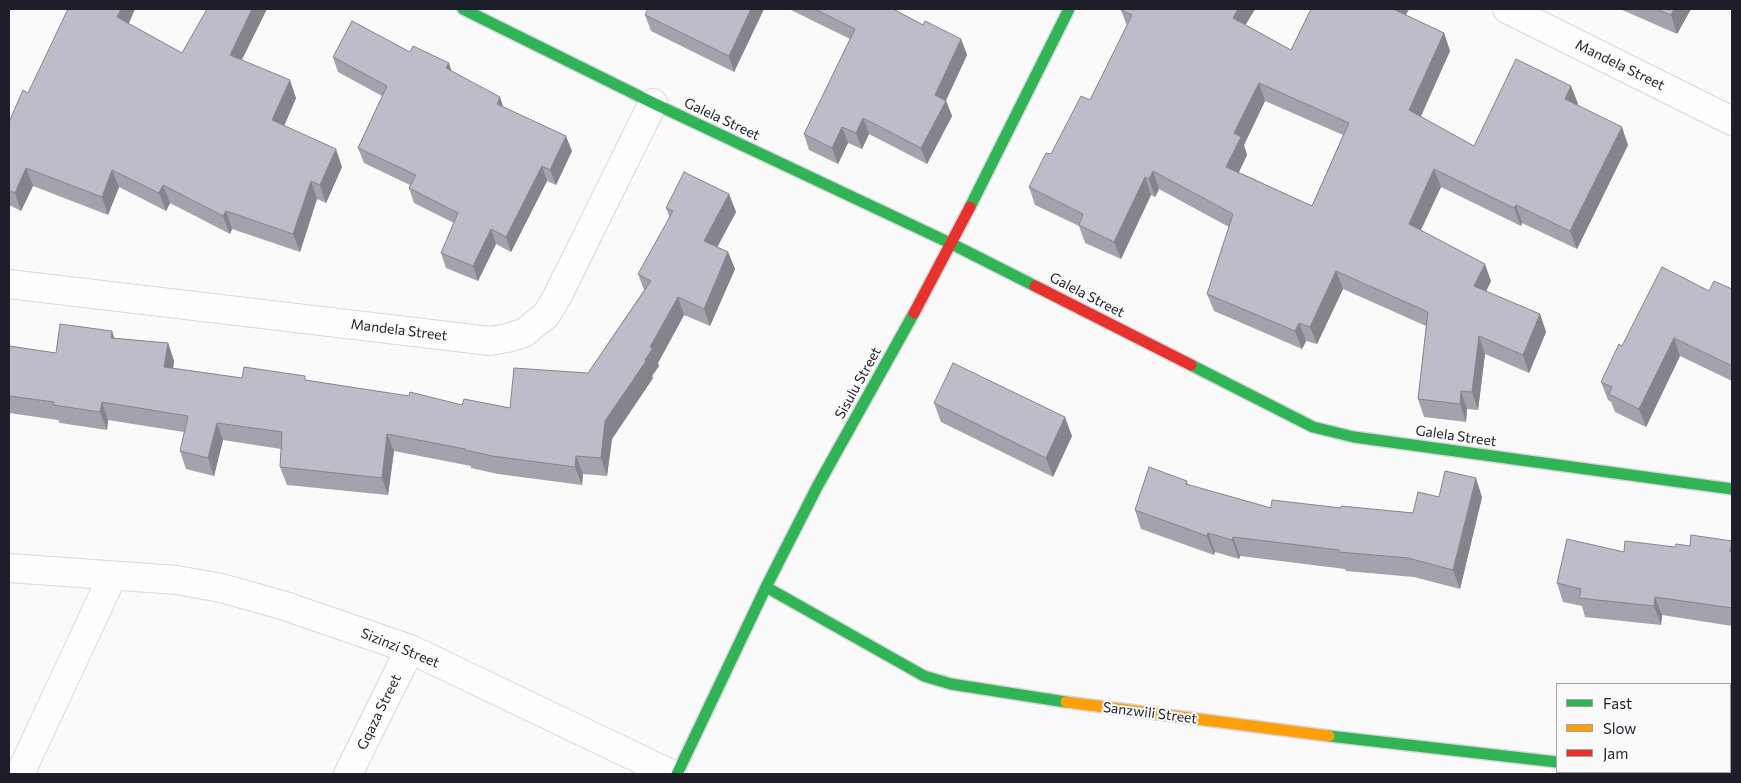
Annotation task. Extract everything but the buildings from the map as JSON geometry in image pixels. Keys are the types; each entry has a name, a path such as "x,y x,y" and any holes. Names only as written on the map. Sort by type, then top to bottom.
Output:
{"street":[{"name":"Galela Street","path":"463,9 653,103 952,244 1313,427 1354,438 1732,489"},
{"name":"Sisulu Street","path":"678,774 766,587 817,487 952,244 1069,9"},
{"name":"Mandela Street","path":"1507,9 1732,120"},
{"name":"Mandela Street","path":"9,284 490,341 507,338 524,333 546,315 653,103"},
{"name":"Sizinzi Street","path":"9,568 112,577 177,580 221,588 282,605 410,650 671,774"},
{"path":"20,774 112,577"},
{"name":"Sanzwili Street","path":"766,587 900,664 924,676 951,684 1076,703 1425,748 1555,762"},
{"name":"Gqaza Street","path":"348,774 410,650"}],"traffic: fast":[{"path":"463,9 653,103 952,244 1035,286"},
{"path":"970,207 1069,9"},
{"path":"677,774 766,587 817,487 914,313"},
{"path":"1191,365 1313,427 1354,437 1732,489"},
{"path":"766,587 924,676 951,684 1066,702"},
{"path":"1329,736 1556,762"}],"traffic: slow":[{"path":"1066,702 1329,736"}],"traffic: jam":[{"path":"914,313 970,207"},
{"path":"1035,286 1191,365"}]}
